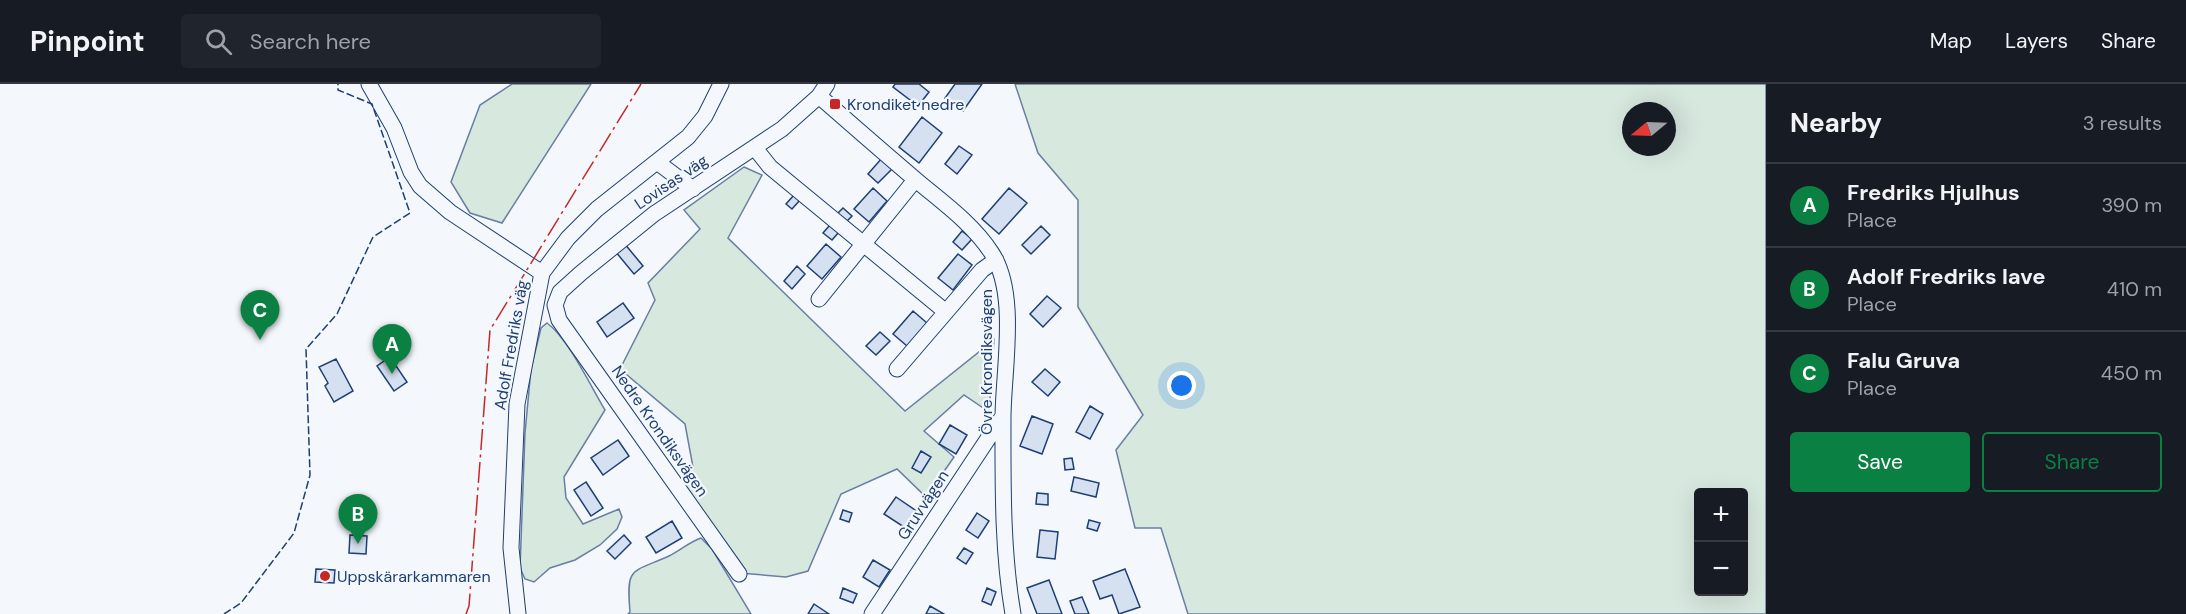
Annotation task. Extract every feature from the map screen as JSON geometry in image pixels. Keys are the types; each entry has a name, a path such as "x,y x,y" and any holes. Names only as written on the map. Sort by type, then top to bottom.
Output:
{"street":[{"path":"369,84 394,128 411,172 420,186 450,212 542,273"},
{"name":"Adolf Fredriks väg","path":"518,614 511,548 517,404 542,273 568,238 597,209 688,137 705,116 722,84"},
{"name":"Lovisas väg","path":"555,308 560,292 581,273 654,214 782,129 823,90"},
{"name":"Övre Krondiksvägen","path":"823,90 915,180 969,226 996,260 1004,282 1007,356 1003,416 1005,538 1013,614"},
{"path":"755,148 770,167 946,312"},
{"path":"657,162 693,189"},
{"path":"819,299 915,180"},
{"path":"897,369 982,270 996,260"},
{"name":"Nedre Krondiksvägen","path":"555,308 559,320 739,574"},
{"name":"Gruvvägen","path":"873,614 1003,416"}],"shaded area":[{"path":"512,84 591,84 502,223 470,213 451,182 480,105"},
{"path":"1015,84 1766,84 1766,614 1188,614 1161,528 1135,528 1116,450 1143,415 1078,307 1078,200 1038,153"},
{"path":"744,167 762,175 728,238 905,411 994,340 989,412 964,395 924,431 954,457 926,497 897,469 841,494 808,571 786,577 740,573 682,481 693,467 685,424 620,369 655,300 648,283 700,229 684,210"},
{"path":"547,323 571,351 605,410 564,477 566,498 583,524 619,509 622,517 617,529 600,545 575,560 550,568 534,582 525,579 520,568 525,433 531,369 541,328"},
{"path":"701,538 712,549 751,614 628,614 630,612 629,586 634,573"}],"building":[{"path":"895,84 919,84 929,92 918,106 893,87"},
{"path":"955,84 982,84 963,111 945,98"},
{"path":"922,117 942,133 919,163 899,147"},
{"path":"959,146 972,155 957,174 945,164"},
{"path":"882,158 893,168 878,183 868,174"},
{"path":"873,188 887,201 869,222 854,209"},
{"path":"1009,188 1027,203 999,234 982,219"},
{"path":"794,195 800,200 792,209 786,204"},
{"path":"843,208 852,216 844,224 835,216"},
{"path":"830,225 839,232 832,240 823,233"},
{"path":"1041,226 1050,235 1031,254 1022,245"},
{"path":"962,231 972,239 962,250 953,242"},
{"path":"624,243 643,266 634,274 615,251"},
{"path":"826,244 841,257 822,279 807,266"},
{"path":"958,254 972,265 953,290 938,278"},
{"path":"797,266 805,274 792,289 784,281"},
{"path":"1047,296 1061,308 1043,327 1030,314"},
{"path":"623,303 634,318 607,337 597,322"},
{"path":"913,311 927,323 907,346 893,334"},
{"path":"880,332 890,341 876,355 866,346"},
{"path":"390,357 407,382 394,391 377,366"},
{"path":"336,359 353,391 334,402 325,386 328,383 319,367"},
{"path":"1045,369 1060,382 1048,396 1032,382"},
{"path":"1090,406 1103,414 1090,439 1076,432"},
{"path":"1032,416 1053,424 1042,454 1020,446"},
{"path":"950,425 967,435 956,454 939,444"},
{"path":"618,440 629,456 603,475 591,458"},
{"path":"921,451 931,457 921,473 912,468"},
{"path":"1072,458 1074,469 1065,470 1064,459"},
{"path":"1074,477 1099,483 1096,497 1071,491"},
{"path":"586,482 603,508 591,516 574,490"},
{"path":"1037,493 1048,494 1048,505 1036,504"},
{"path":"896,497 921,514 910,531 884,514"},
{"path":"843,510 852,513 849,522 840,519"},
{"path":"977,513 989,521 978,538 966,530"},
{"path":"1089,520 1100,523 1097,531 1087,528"},
{"path":"672,521 682,538 656,553 646,537"},
{"path":"1040,530 1058,532 1055,559 1037,557"},
{"path":"350,535 367,536 366,554 349,553"},
{"path":"624,535 631,543 615,559 607,551"},
{"path":"964,548 973,553 966,564 957,558"},
{"path":"873,560 890,570 879,587 863,577"},
{"name":"Uppskärarkammaren","path":"316,569 335,570 334,583 315,582"},
{"path":"1125,569 1140,607 1119,614 1112,595 1100,599 1093,581"},
{"path":"1049,580 1062,614 1037,614 1027,588"},
{"path":"843,588 857,594 853,603 840,598"},
{"path":"987,588 996,592 991,605 982,601"},
{"path":"1082,597 1089,614 1075,614 1070,601"},
{"path":"814,604 829,614 808,614"},
{"path":"930,606 944,614 926,614"}],"fence":[{"path":"224,614 241,603 294,533 310,475 306,349 337,314 373,237 410,213 372,104 338,90 338,84"}],"power":[{"path":"466,614 469,606 490,330 641,84"}],"place":[{"name":"Krondiket nedre","path":"835,104"},
{"name":"Falu Gruva","path":"260,340"},
{"name":"Fredriks Hjulhus","path":"392,374"},
{"name":"Adolf Fredriks lave","path":"358,544"},
{"name":"Uppskärarkammaren","path":"325,576"}]}
